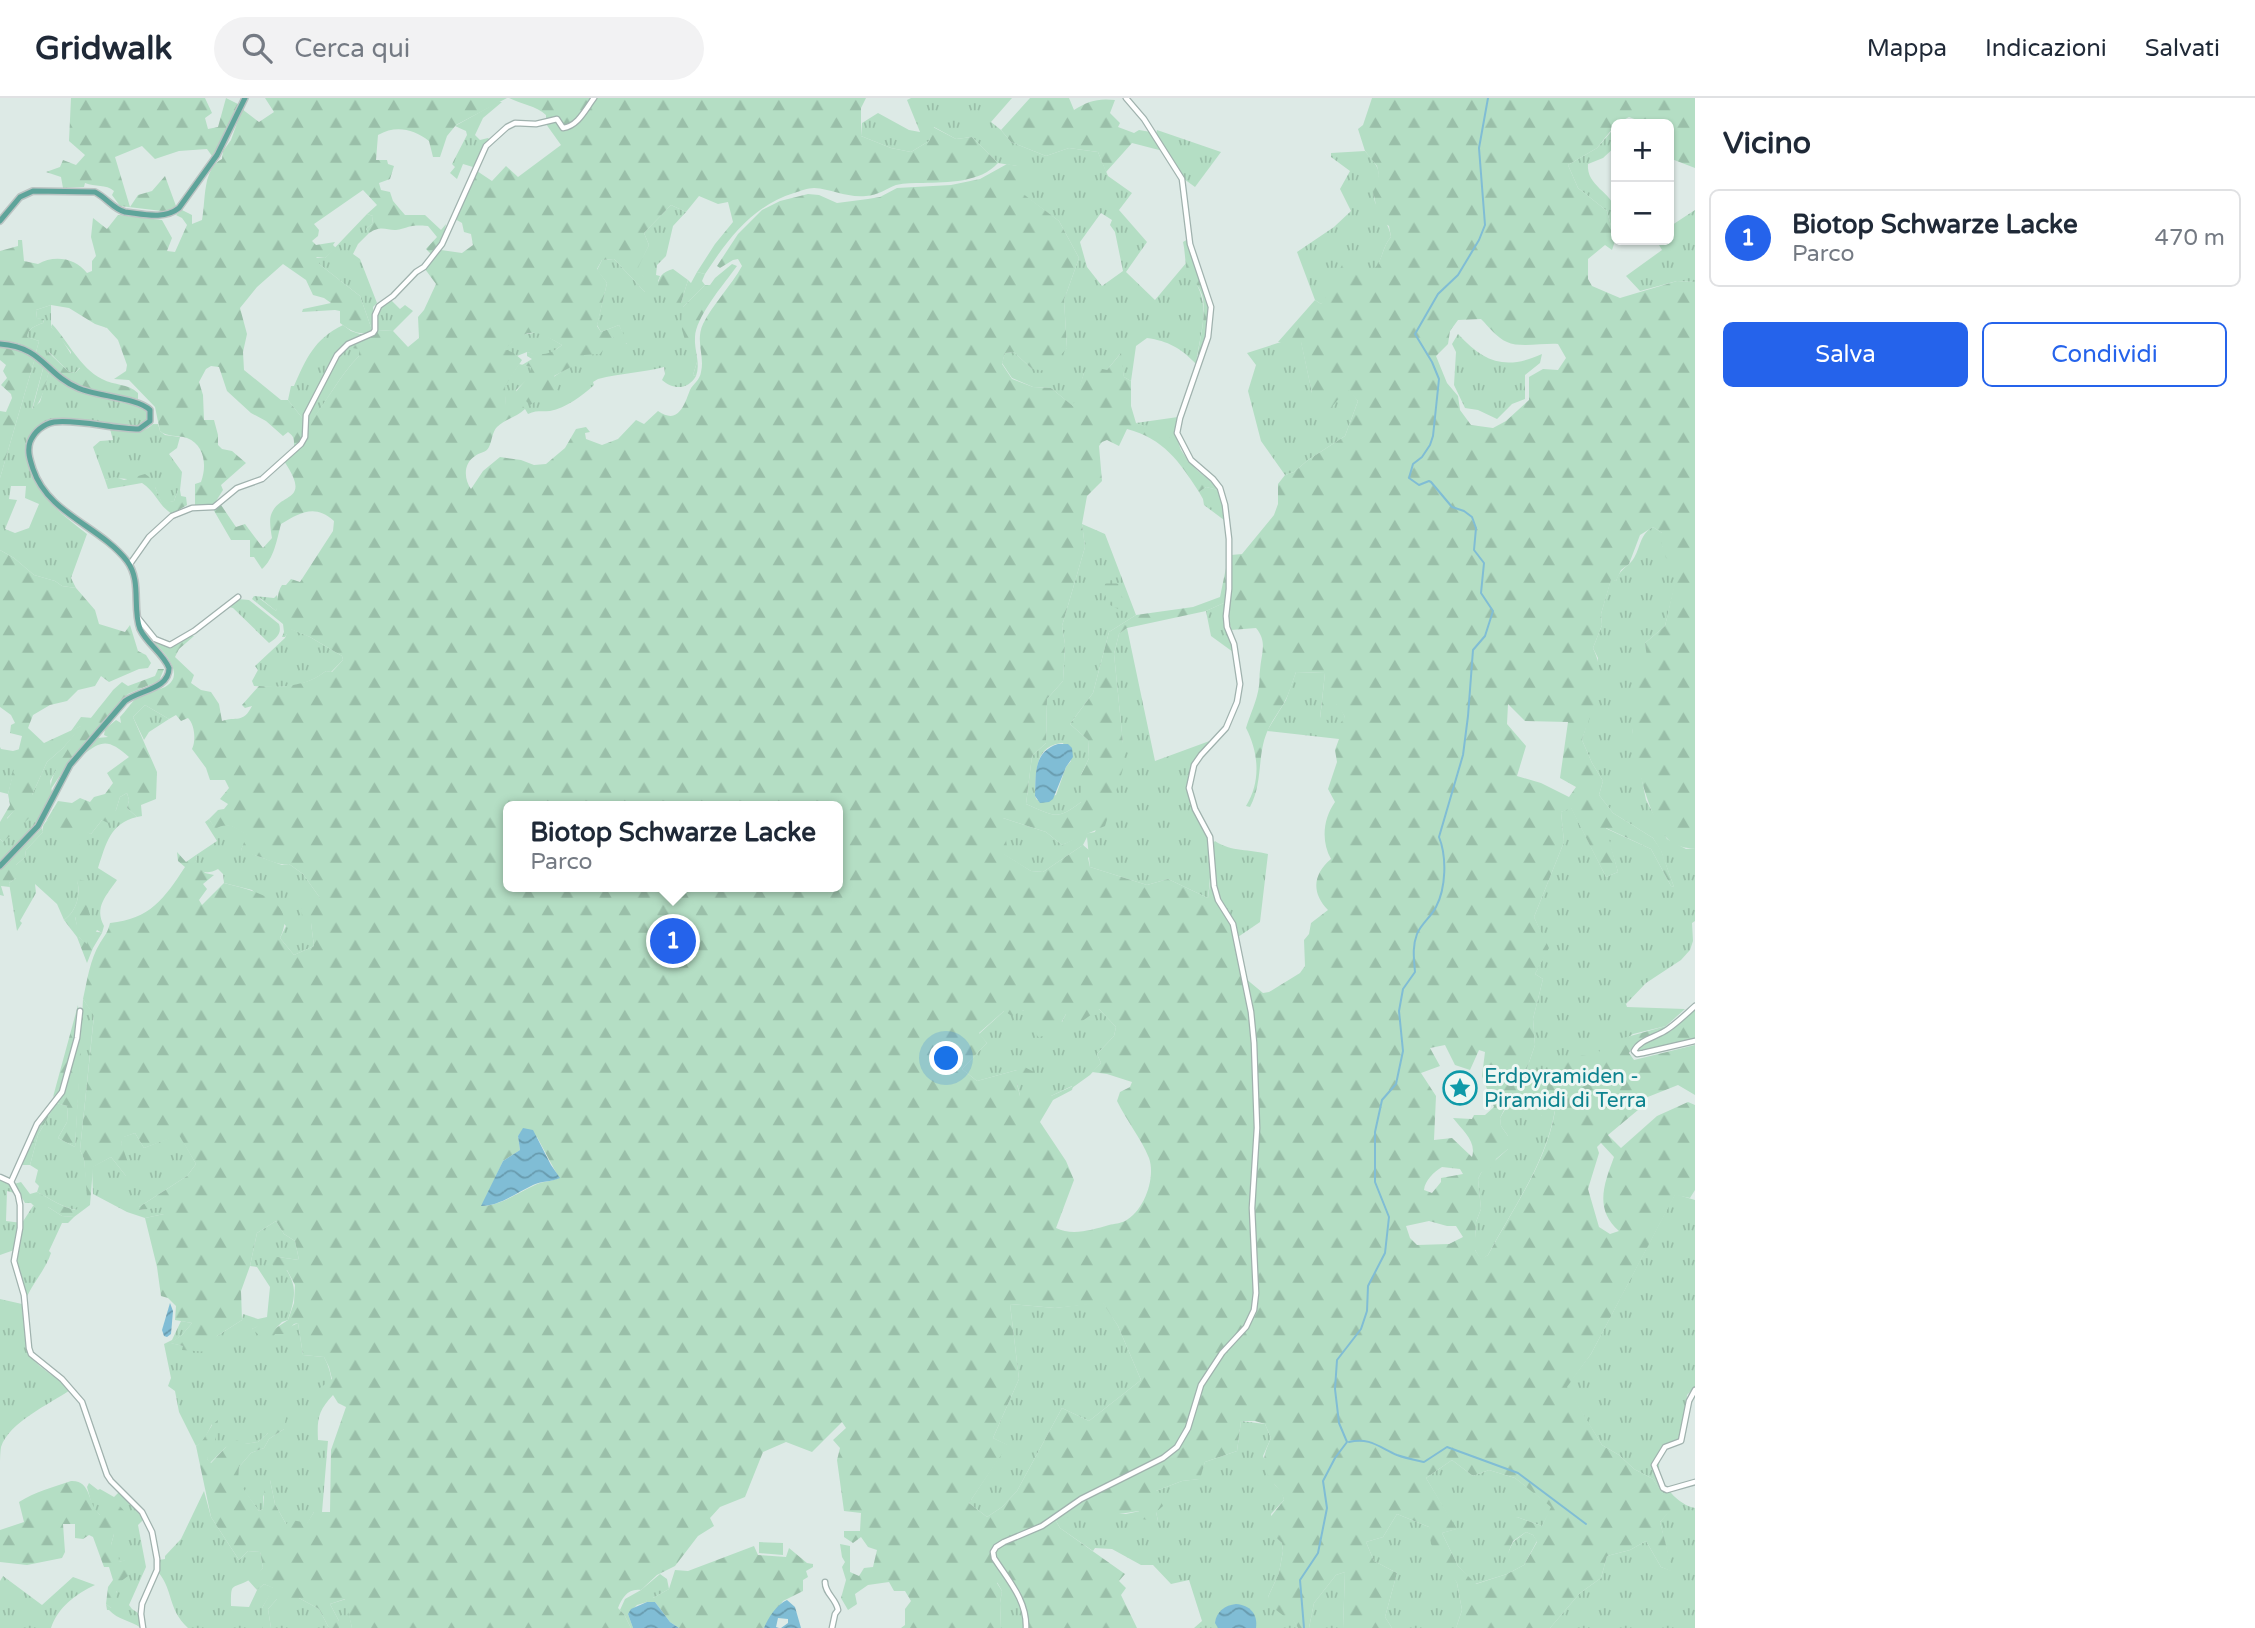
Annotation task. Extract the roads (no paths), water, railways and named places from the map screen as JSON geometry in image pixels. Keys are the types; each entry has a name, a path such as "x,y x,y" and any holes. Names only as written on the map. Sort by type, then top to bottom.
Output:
{"main road":[{"path":"0,222 20,197 33,191 95,192 104,196 115,208 125,212 164,216 172,213 179,208 217,155 245,98"},
{"path":"0,344 17,345 28,350 76,387 140,404 150,410 150,421 139,429 64,422 48,424 35,434 29,449 35,475 48,496 118,552 130,565 134,574 137,618 144,637 167,663 169,674 160,685 133,695 125,701 81,750 59,784 38,826 0,866"}],"street":[{"path":"130,565 149,537 172,516 192,508 214,508 237,488 262,479 301,444 305,437 306,415 337,355 348,344 373,333 379,306 401,290 442,244 483,152 496,136 515,122 536,124 557,119 562,128 571,126 594,98"},
{"path":"1026,1628 1027,1619 1021,1599 994,1558 996,1547 1042,1526 1081,1499 1163,1458 1177,1447 1188,1428 1201,1385 1222,1353 1246,1328 1254,1310 1256,1293 1252,1208 1257,1128 1251,1012 1233,924 1218,900 1214,886 1210,837 1195,809 1189,788 1194,765 1226,728 1237,702 1240,684 1234,644 1226,616 1230,539 1225,505 1220,488 1191,460 1177,433 1208,337 1211,307 1190,244 1182,179 1144,119 1126,98"},
{"path":"137,618 155,639 170,645 194,631 238,597"},
{"path":"1695,1006 1665,1031 1640,1043 1634,1051 1637,1054 1695,1041"},
{"path":"11,1182 37,1124 62,1092 77,1038 80,1011"},
{"path":"0,1177 11,1182 20,1205 20,1227 14,1261 24,1295 29,1348 35,1359 62,1379 82,1402 107,1475 142,1512 152,1532 157,1570 142,1604 143,1628"},
{"path":"1695,1390 1688,1402 1681,1441 1665,1447 1654,1465 1663,1488 1667,1490 1695,1482"},
{"path":"824,1582 825,1588 837,1604 838,1610 832,1628"}],"water":[{"path":"1058,744 1068,744 1072,748 1073,757 1053,799 1040,803 1035,796 1040,758 1044,752"},
{"path":"523,1128 533,1130 560,1178 536,1184 501,1201 481,1206 503,1161 520,1150 518,1136"},
{"path":"170,1303 173,1311 171,1334 167,1337 162,1330"},
{"path":"787,1600 795,1607 801,1628 781,1628 788,1623 788,1619 778,1618 776,1627 779,1628 764,1628 773,1612"},
{"path":"647,1602 655,1602 670,1622 679,1628 633,1628 628,1614 631,1609"},
{"path":"1236,1604 1252,1611 1256,1618 1256,1628 1218,1628 1215,1623 1219,1612"}],"waterway":[{"path":"1304,1628 1300,1580 1318,1553 1327,1508 1323,1481 1347,1442 1339,1423 1335,1389 1337,1360 1361,1329 1367,1311 1368,1286 1385,1253 1389,1217 1375,1182 1375,1132 1382,1100 1396,1084 1403,1051 1399,1011 1403,989 1415,972 1415,939 1436,907 1442,891 1444,863 1439,837 1463,755 1473,650 1485,636 1493,611 1481,593 1484,563 1474,550 1476,528 1472,517 1452,507 1431,482 1419,485 1409,478 1413,464 1422,457 1433,436 1439,379 1415,334 1438,294 1458,275 1485,225 1479,148 1488,98"},
{"path":"1349,1442 1368,1442 1397,1455 1424,1462 1447,1447 1518,1473 1586,1524"}],"place":[{"name":"Biotop Schwarze Lacke","path":"673,941"},
{"name":"Erdpyramiden - Piramidi di Terra","path":"1460,1088"}]}
